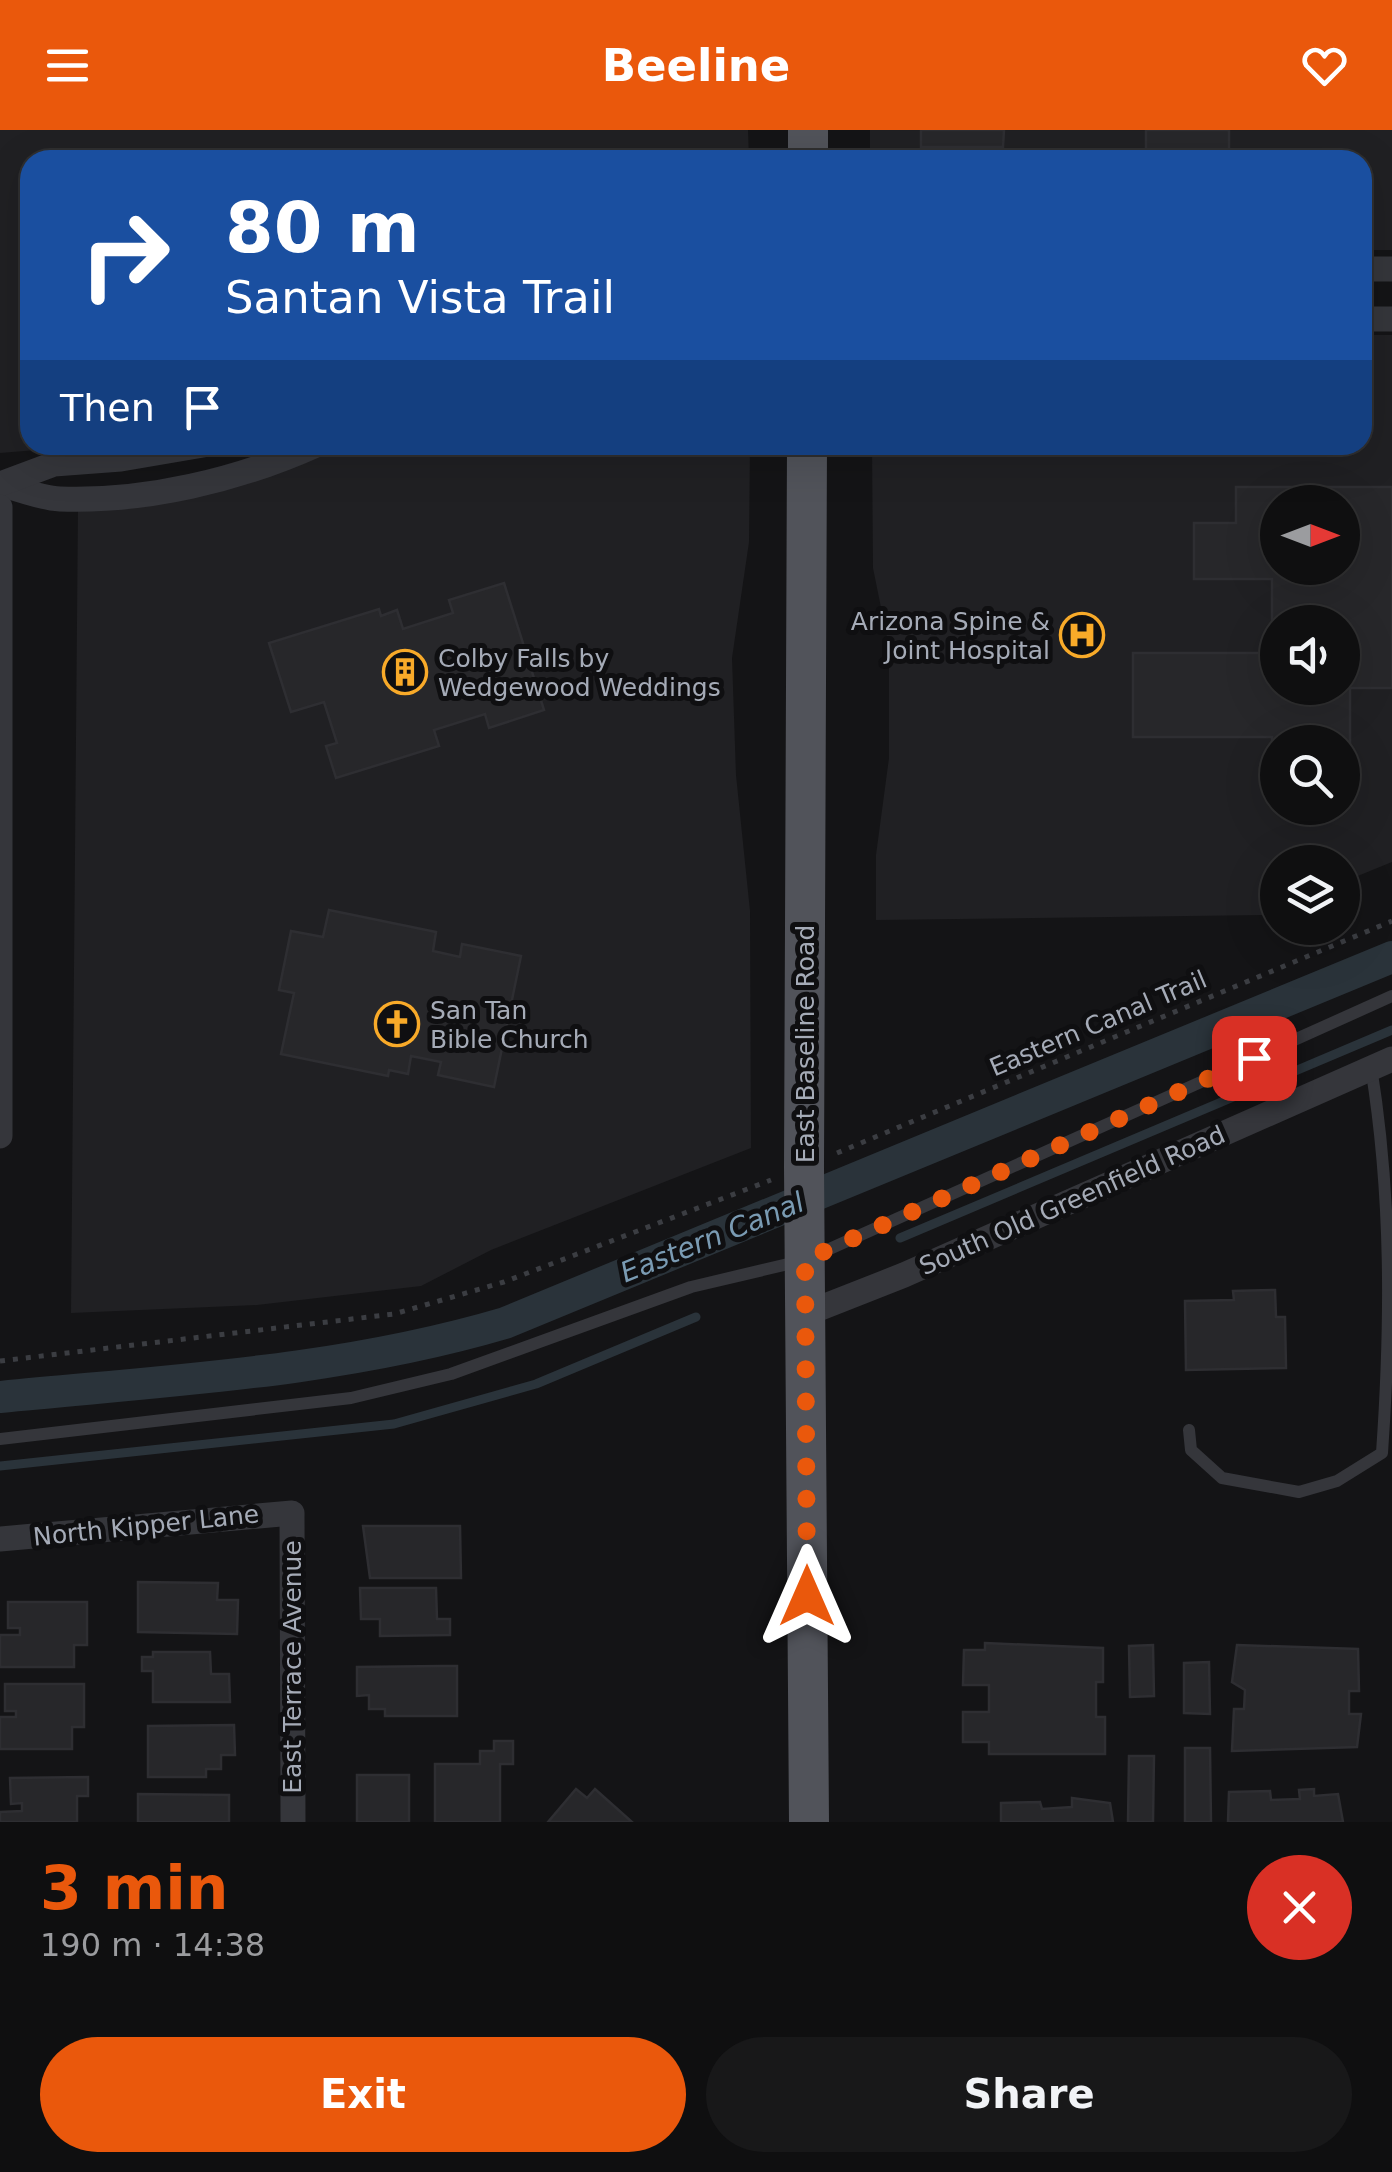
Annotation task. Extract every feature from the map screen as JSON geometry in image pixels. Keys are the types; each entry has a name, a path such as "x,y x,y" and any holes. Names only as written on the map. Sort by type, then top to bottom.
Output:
{"main road":[{"name":"East Baseline Road","path":"807,455 811,1164 805,1314 809,1822"}],"street":[{"path":"145,455 54,464 0,484 56,499 166,490 236,474 288,455"},
{"path":"0,507 0,1136"},
{"name":"South Old Greenfield Road","path":"805,1314 904,1276 1382,1063"},
{"name":"North Kipper Lane","path":"0,1540 292,1513"},
{"name":"East Terrace Avenue","path":"292,1513 293,1822"}],"lane":[{"path":"0,1439 351,1398 451,1374 691,1287 805,1251 1392,996"},
{"path":"1189,1430 1191,1450 1222,1478 1299,1492 1336,1480 1382,1453 1389,1220 1382,1063"}],"path":[{"name":"Eastern Canal Trail","path":"0,1361 394,1314 504,1282 811,1164 1392,922"}],"shaded area":[{"path":"0,130 748,130 749,150 20,150 20,451 0,453"},
{"path":"870,130 1392,130 1392,250 1372,250 1372,150 870,150"},
{"name":"Arizona Spine & Joint Hospital","path":"1372,335 1392,335 1392,862 1360,875 1360,845 1260,845 1260,915 876,920 876,855 889,758 889,647 873,568 872,455 1372,455"},
{"path":"312,455 750,455 749,542 732,658 736,775 750,911 751,1148 491,1250 421,1286 257,1305 71,1313 78,506 251,480"}],"building":[{"path":"921,130 1004,130 1003,147 921,147"},
{"path":"1146,130 1229,130 1229,150 1146,150"},
{"path":"1236,487 1260,487 1260,579 1194,579 1194,523 1236,523"},
{"path":"1360,487 1392,487 1392,688 1360,688 1360,605 1272,605 1272,585 1360,585"},
{"name":"Colby Falls by Wedgewood Weddings","path":"504,583 544,710 489,728 485,714 434,730 439,746 336,778 326,746 337,743 324,702 291,712 269,643 379,609 381,616 397,610 403,629 453,613 449,600"},
{"path":"1133,653 1260,653 1260,705 1350,705 1350,725 1260,725 1260,737 1133,737"},
{"name":"San Tan Bible Church","path":"329,910 436,932 433,951 460,957 462,944 521,956 494,1087 438,1075 441,1062 411,1056 408,1074 389,1070 388,1076 281,1054 294,993 279,990 291,931 323,937"},
{"path":"1275,1290 1276,1317 1285,1317 1286,1368 1186,1370 1185,1301 1234,1300 1233,1291"},
{"path":"363,1526 460,1526 461,1578 370,1578"},
{"path":"138,1582 218,1583 217,1600 238,1600 237,1634 138,1632"},
{"path":"360,1588 436,1588 437,1619 450,1619 450,1635 380,1636 380,1619 361,1619"},
{"path":"8,1602 87,1602 87,1645 74,1645 74,1667 0,1667 0,1635 20,1635 20,1628 8,1628"},
{"path":"985,1643 1103,1648 1103,1682 1096,1682 1096,1717 1105,1717 1105,1754 989,1754 989,1742 963,1742 963,1712 989,1712 989,1685 963,1685 964,1650 985,1650"},
{"path":"1153,1645 1154,1696 1130,1697 1129,1646"},
{"path":"1237,1645 1358,1649 1359,1691 1349,1691 1349,1714 1361,1714 1357,1747 1232,1751 1234,1709 1244,1709 1245,1690 1232,1682"},
{"path":"153,1652 210,1652 211,1674 229,1674 230,1702 153,1702 153,1671 142,1671 142,1657 153,1657"},
{"path":"1209,1662 1210,1714 1184,1713 1184,1663"},
{"path":"457,1666 457,1716 385,1716 385,1709 369,1709 369,1695 357,1696 357,1667"},
{"path":"5,1684 84,1684 84,1727 72,1727 72,1749 0,1749 0,1717 16,1717 16,1711 5,1711"},
{"path":"234,1725 235,1755 221,1755 221,1769 206,1769 206,1777 148,1777 148,1726"},
{"path":"494,1741 513,1741 513,1764 500,1764 500,1822 435,1822 435,1764 480,1764 480,1751 494,1751"},
{"path":"1185,1748 1210,1748 1211,1822 1185,1822"},
{"path":"1129,1756 1154,1756 1153,1822 1128,1822"},
{"path":"357,1775 409,1775 409,1822 357,1822"},
{"path":"88,1777 88,1796 77,1796 77,1822 0,1822 0,1812 22,1811 22,1803 11,1804 10,1778"},
{"path":"576,1789 587,1798 595,1789 632,1822 548,1822"},
{"path":"1314,1789 1314,1796 1338,1794 1343,1822 1228,1822 1229,1792 1270,1791 1271,1800 1300,1799 1299,1790"},
{"path":"138,1794 229,1795 229,1822 138,1822"},
{"path":"1072,1798 1110,1803 1113,1822 1001,1822 1001,1803 1040,1802 1042,1809 1072,1807"}],"waterway":[{"name":"Eastern Canal","path":"0,1397 318,1363 443,1340 505,1323 1392,957"},
{"path":"900,1238 1392,1030"},
{"path":"0,1466 394,1424 536,1384 696,1317"}],"place":[{"name":"Arizona Spine & Joint Hospital","path":"1082,635"},
{"name":"Colby Falls by Wedgewood Weddings","path":"405,672"},
{"name":"San Tan Bible Church","path":"397,1024"}],"route":[{"path":"807,1596 805,1260 1254,1058"}]}
